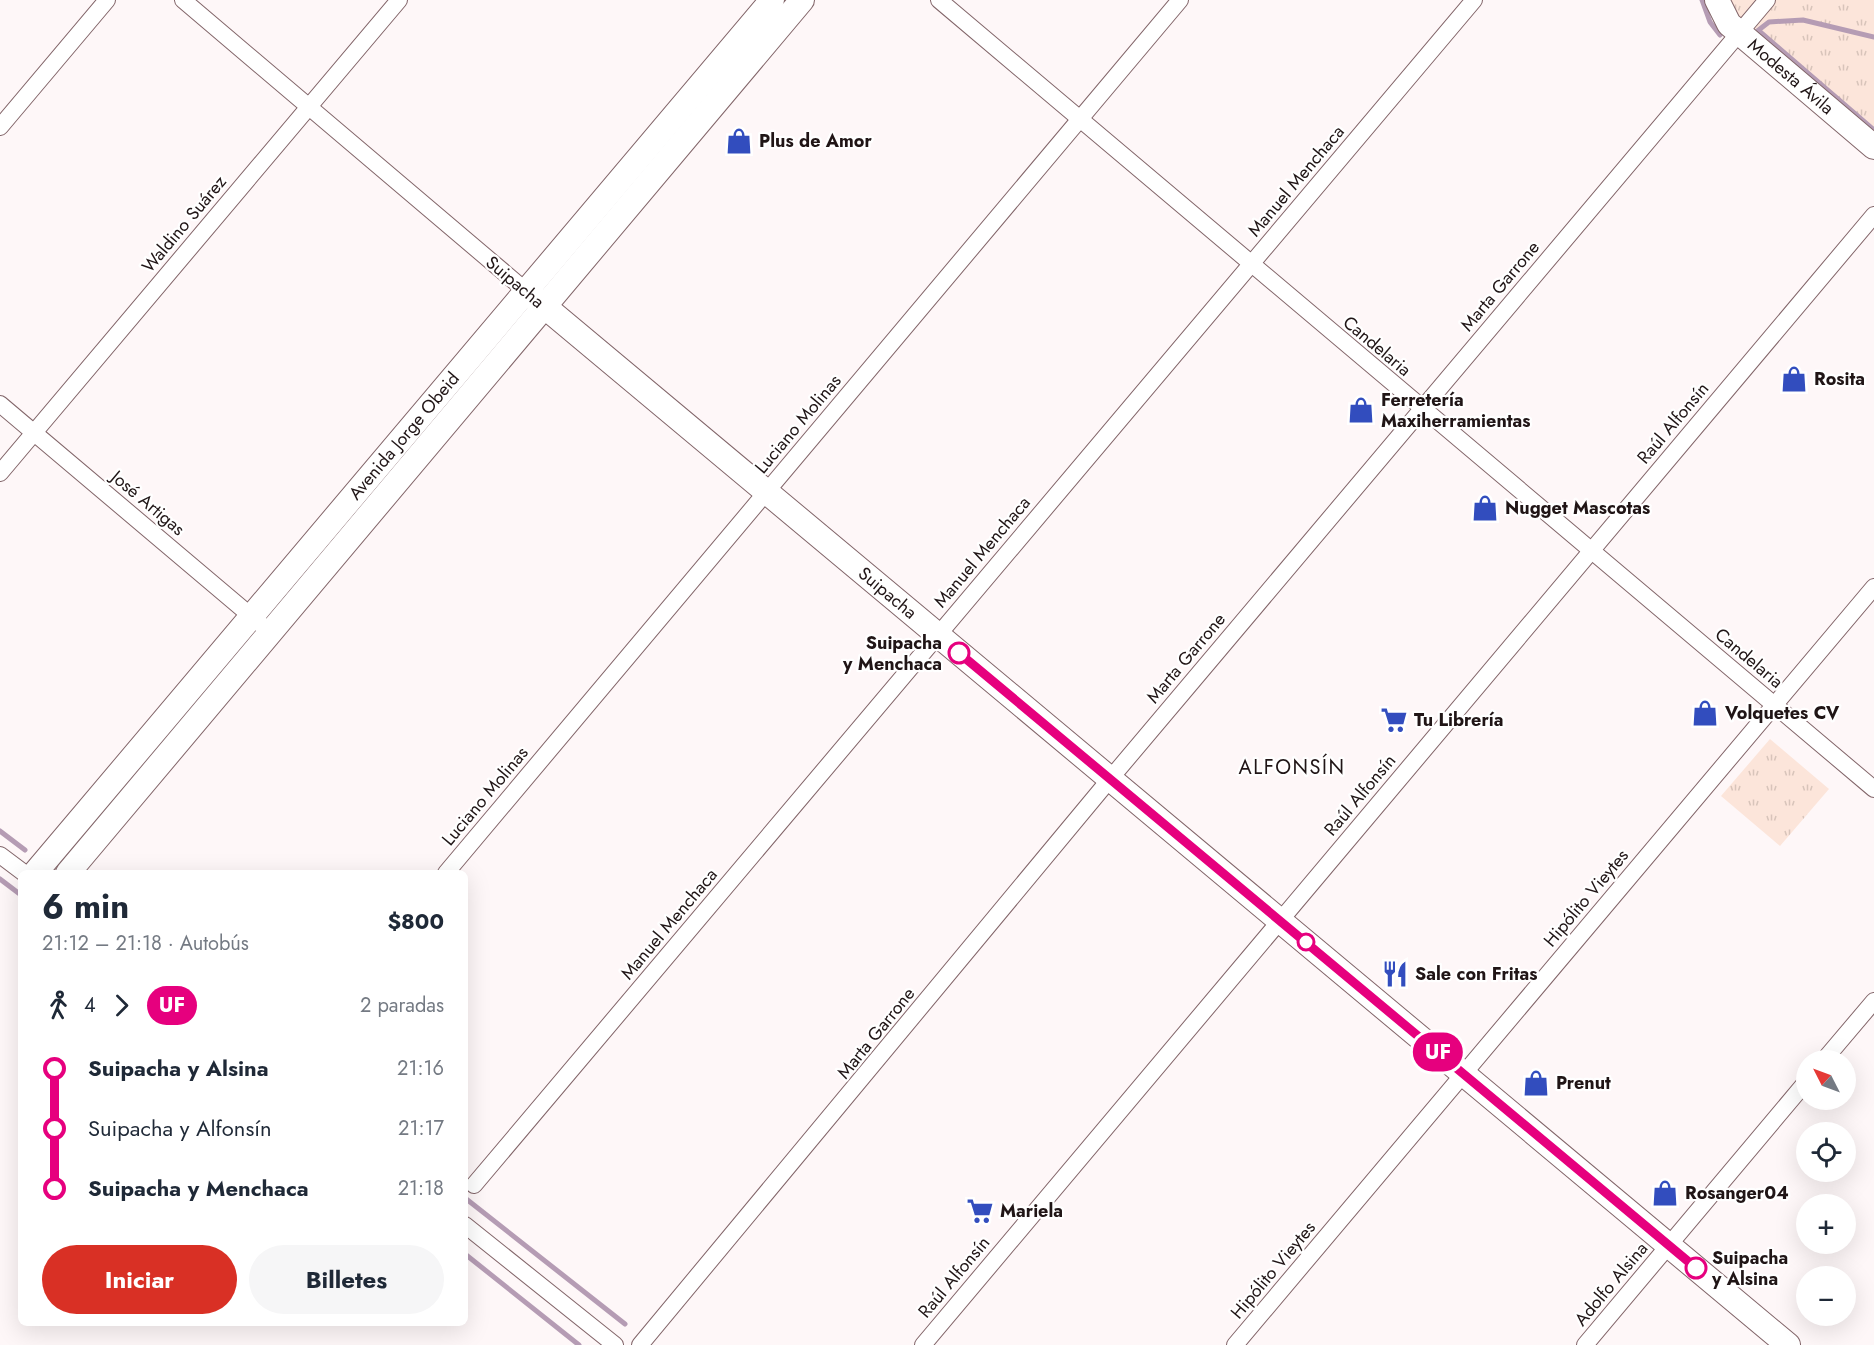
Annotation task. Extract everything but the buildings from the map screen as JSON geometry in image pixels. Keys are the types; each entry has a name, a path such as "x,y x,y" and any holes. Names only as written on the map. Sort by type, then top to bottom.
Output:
{"main road":[{"name":"Avenida Jorge Obeid","path":"71,870 270,632 771,0"},
{"name":"Avenida Jorge Obeid","path":"38,870 252,616 802,0"},
{"name":"Modesta Ávila","path":"1718,0 1729,24 1739,34 1874,147"},
{"name":"Suipacha","path":"535,299 1788,1345"}],"street":[{"path":"0,127 107,0"},
{"name":"Suipacha","path":"183,0 535,299"},
{"name":"Waldino Suárez","path":"0,472 399,0"},
{"name":"Candelaria","path":"939,0 1874,789"},
{"name":"Luciano Molinas","path":"449,870 1180,0"},
{"name":"Manuel Menchaca","path":"474,1185 1474,0"},
{"name":"Marta Garrone","path":"640,1345 1110,779 1767,0"},
{"name":"Raúl Alfonsín","path":"923,1345 1874,215"},
{"name":"José Artigas","path":"0,404 270,632"},
{"name":"Hipólito Vieytes","path":"1235,1345 1874,587"},
{"path":"0,855 20,870"},
{"path":"1832,1050 1874,1001"},
{"name":"Adolfo Alsina","path":"1585,1345 1796,1094"},
{"path":"468,1227 615,1345"}],"green space":[{"path":"1725,0 1761,0 1737,22"},
{"path":"1767,0 1874,0 1874,147 1739,34"},
{"path":"1770,739 1829,789 1780,846 1721,796"}],"waterway":[{"path":"1702,0 1710,22 1720,35"},
{"path":"1756,32 1769,22 1803,20 1874,37"},
{"path":"1759,31 1874,130"},
{"path":"0,831 25,850"},
{"path":"0,879 18,893"},
{"path":"468,1200 625,1324"},
{"path":"468,1256 579,1345"}],"bus line":[{"name":"UF","path":"959,653 1696,1268"}],"place":[{"name":"Plus de Amor","path":"739,141"},
{"name":"Rosita","path":"1794,379"},
{"name":"Ferretería Maxiherramientas","path":"1361,410"},
{"name":"Nugget Mascotas","path":"1485,508"},
{"name":"Suipacha y Menchaca","path":"959,653"},
{"name":"Volquetes CV","path":"1705,713"},
{"name":"Tu Librería","path":"1394,720"},
{"name":"Sale con Fritas","path":"1395,974"},
{"name":"Prenut","path":"1536,1083"},
{"name":"Rosanger04","path":"1665,1193"},
{"name":"Mariela","path":"980,1211"},
{"name":"Suipacha y Alsina","path":"1696,1268"}],"district":[{"name":"ALFONSÍN","path":"1292,767"}]}
